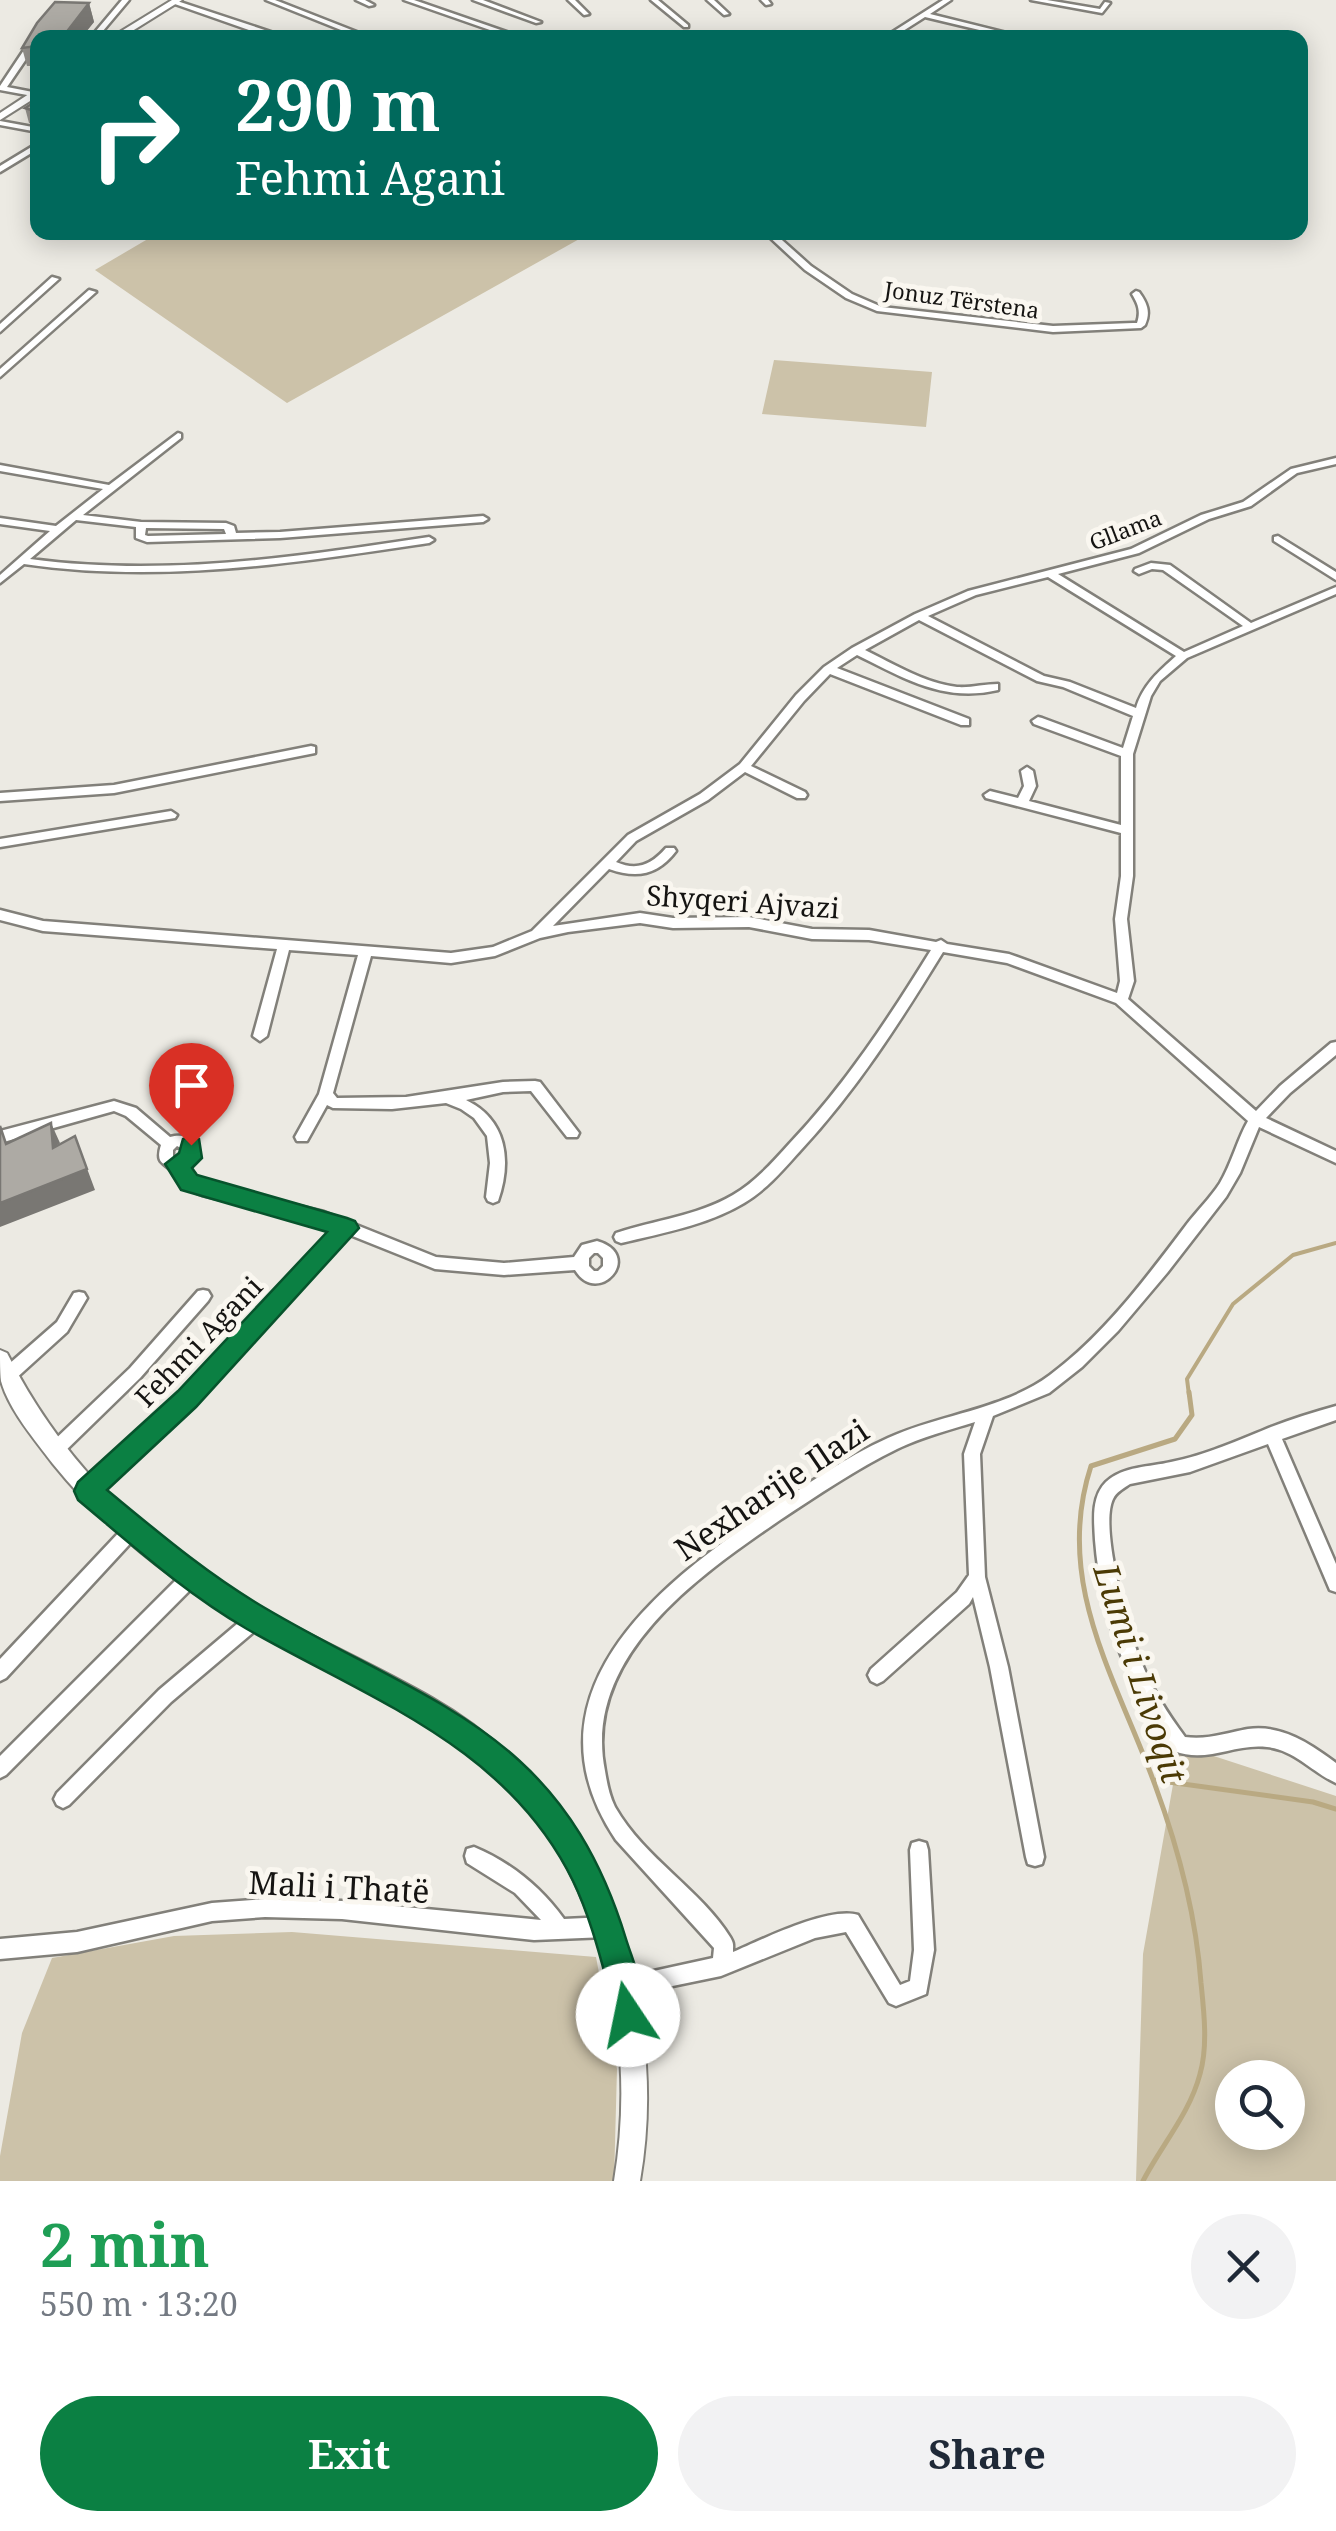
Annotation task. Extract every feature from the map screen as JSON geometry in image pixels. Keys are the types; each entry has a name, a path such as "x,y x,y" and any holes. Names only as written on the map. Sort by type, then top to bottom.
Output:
{"main road":[{"path":"127,30 176,1"},
{"path":"0,120 30,98"},
{"path":"5,1380 87,1491 190,1577 256,1619 374,1678 480,1743 519,1779 551,1818 584,1870 624,1986 634,2090 632,2156 627,2181"}],"street":[{"path":"100,30 126,0"},
{"path":"269,0 348,30"},
{"path":"359,0 371,5"},
{"path":"408,0 497,30"},
{"path":"476,0 538,22"},
{"path":"571,0 586,14"},
{"path":"654,0 686,26"},
{"path":"710,0 726,14"},
{"path":"898,30 948,0"},
{"path":"1034,0 1091,12 1102,11 1107,3"},
{"path":"176,1 258,30"},
{"path":"924,15 989,30"},
{"path":"30,47 2,88 30,92"},
{"path":"0,120 30,128"},
{"path":"0,170 30,149"},
{"name":"Jonuz Tërstena","path":"777,240 808,268 850,296 902,313 1053,329 1142,325 1143,303 1136,294"},
{"path":"0,329 55,279"},
{"path":"0,374 92,292"},
{"path":"0,580 58,529 178,436"},
{"name":"Gllama","path":"537,934 632,838 704,797 744,767 828,670 856,650 918,616 1006,582 1051,574 1135,550 1205,517 1247,504 1294,471 1336,460"},
{"path":"0,468 112,488"},
{"path":"76,517 141,525 140,536 148,539 232,538 483,519"},
{"path":"0,520 58,529"},
{"path":"1278,539 1336,578"},
{"path":"25,561 96,570 189,567 273,561 428,540"},
{"path":"1138,571 1166,567 1252,628"},
{"path":"1051,574 1183,656"},
{"path":"1121,1000 1127,981 1121,919 1127,876 1127,754 1138,712 1156,678 1183,656 1336,590"},
{"path":"918,616 1041,680 1066,684 1138,712"},
{"path":"856,650 950,691 979,692 994,687"},
{"path":"828,670 966,722"},
{"path":"1038,720 1127,754"},
{"path":"0,797 114,789 311,750"},
{"path":"744,767 801,795"},
{"path":"1022,803 1030,786 1027,770"},
{"path":"990,794 1125,830"},
{"path":"0,843 170,814"},
{"path":"606,863 635,873 648,872 670,851"},
{"name":"Shyqeri Ajvazi","path":"0,915 43,926 451,958 495,951 537,934 640,918 673,923 749,922 812,934 869,935 941,945 1009,958 1121,1000 1256,1119 1336,1156"},
{"path":"621,1237 712,1211 738,1200 764,1180 818,1124 872,1052 941,945"},
{"path":"260,1036 284,946"},
{"path":"302,1137 326,1094 365,953"},
{"path":"1256,1119 1336,1047"},
{"path":"326,1094 332,1103 374,1105 447,1098 517,1084 535,1086 572,1134"},
{"path":"447,1098 486,1118 496,1137 493,1197"},
{"path":"0,1138 114,1106 131,1112 170,1144"},
{"name":"Nexharije Ilazi","path":"721,1966 724,1945 705,1918 627,1836 600,1798 588,1752 594,1710 614,1660 662,1601 750,1532 827,1480 907,1437 987,1411 1054,1382 1149,1288 1229,1180 1256,1119"},
{"path":"170,1144 182,1141 193,1149 190,1158 177,1164"},
{"path":"170,1144 164,1157 177,1164 189,1183 316,1216 410,1255 466,1268 578,1263"},
{"name":"Fehmi Agani","path":"87,1491 187,1399 347,1228"},
{"name":"Fehmi Agani","path":"54,1451 134,1373 203,1296"},
{"path":"5,1380 62,1327 80,1298"},
{"path":"987,1411 972,1454 977,1578 1035,1856"},
{"path":"1336,1414 1186,1466 1130,1477 1112,1487 1102,1506 1112,1603 1125,1645 1157,1712 1180,1745 1212,1748 1252,1738 1272,1740 1315,1756 1336,1774"},
{"path":"1272,1434 1336,1584"},
{"path":"0,1672 132,1530"},
{"path":"0,1769 190,1577"},
{"path":"877,1675 963,1598 977,1578"},
{"path":"64,1799 165,1696 256,1619"},
{"path":"624,1986 721,1966 816,1928 852,1922 896,1996 920,1988 924,1950 920,1850"},
{"path":"474,1856 514,1878 543,1905 559,1929"},
{"name":"Mali i Thatë","path":"0,1948 77,1942 212,1912 265,1908 342,1910 473,1926 606,1927"}],"shaded area":[{"path":"146,240 578,240 287,403 95,270"},
{"path":"774,360 932,372 926,427 762,414"},
{"path":"1180,1745 1336,1796 1336,2181 1136,2181 1143,1954"},
{"path":"292,1932 596,1957 617,2069 614,2181 0,2181 0,2156 22,2033 52,1958 174,1936"}],"building":[{"path":"55,2 89,3 68,30 33,30"},
{"path":"51,1123 53,1148 75,1136 87,1169 0,1203 0,1126 6,1144"}],"waterway":[{"name":"Lumi i Livoqit","path":"1189,1395 1187,1379 1233,1304 1293,1255 1336,1243"},
{"name":"Lumi i Livoqit","path":"1143,2181 1182,2116 1200,2074 1204,2052 1203,2006 1191,1907 1179,1858 1094,1629 1084,1590 1079,1550 1081,1509 1091,1466 1175,1439 1192,1415 1189,1392"},
{"path":"1154,1780 1313,1802 1336,1809"}],"route":[{"path":"191,1145 190,1158 177,1164 189,1183 316,1216 347,1228 187,1399 87,1491 190,1577 256,1619 345,1662 417,1703 480,1743 519,1779 551,1818 584,1870 624,1986 628,2015"}]}
